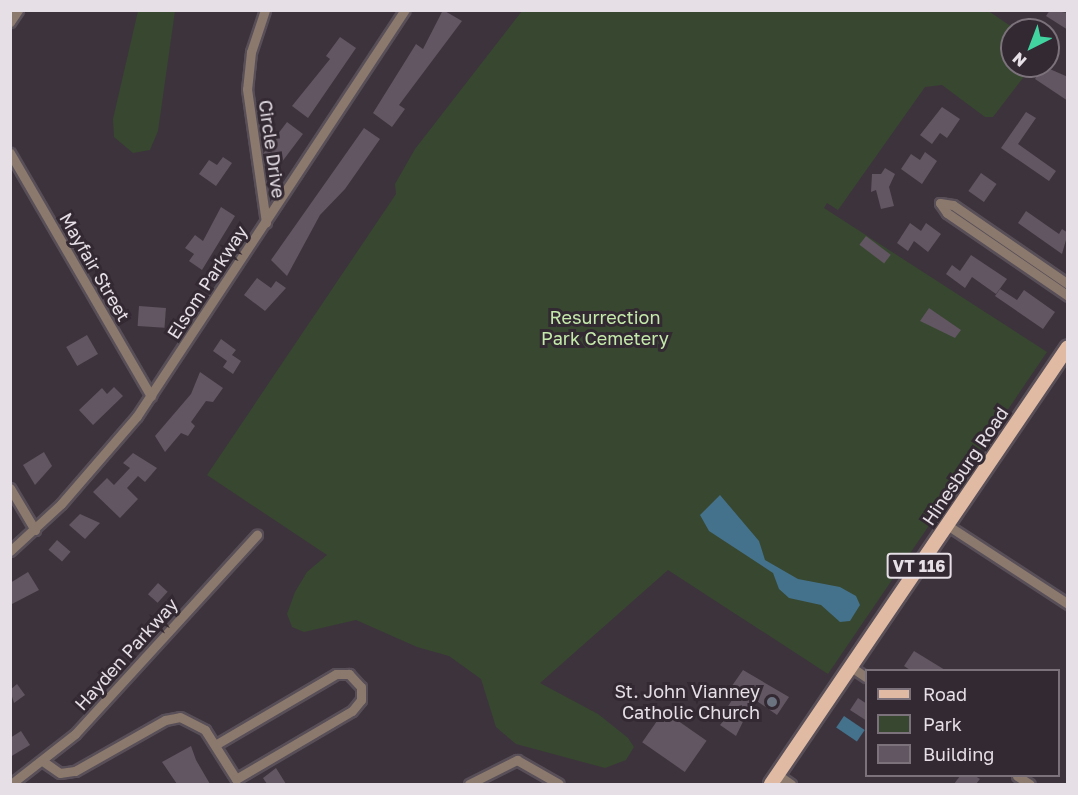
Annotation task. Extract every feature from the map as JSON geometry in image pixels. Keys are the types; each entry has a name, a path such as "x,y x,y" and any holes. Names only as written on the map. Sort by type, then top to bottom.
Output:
{"main road":[{"name":"Hinesburg Road","path":"775,780 1068,347"}],"street":[{"path":"10,22 18,10"},
{"name":"Circle Drive","path":"265,10 251,52 247,89 266,223"},
{"name":"Elsom Parkway","path":"10,551 35,530 111,449 152,396 405,10"},
{"name":"Mayfair Street","path":"10,153 152,396"},
{"path":"1068,284 952,205 940,203 947,213 1068,296"},
{"path":"10,488 35,530"},
{"path":"947,525 1068,604"},
{"name":"Hayden Parkway","path":"10,784 44,762 75,734 257,535"},
{"path":"851,667 865,676"},
{"path":"44,762 60,773 75,771 165,720 180,717 199,724 216,745 236,779 356,708 361,687 353,676 336,674 216,745"},
{"path":"469,784 517,760 560,784"},
{"path":"775,780 791,784"}],"green space":[{"name":"Resurrection Park Cemetery","path":"987,10 1000,19 1000,78 1023,78 993,117 985,117 942,85 925,87 838,210 827,203 824,208 1047,352 828,674 668,570 540,683 598,714 628,738 634,747 626,760 605,768 516,744 496,727 481,679 449,656 417,647 356,620 304,632 292,627 287,614 295,592 307,572 327,555 207,475 396,194 395,184 415,149 522,11"},
{"path":"138,11 175,11 158,131 150,150 133,153 114,137 113,119"}],"water":[{"path":"720,495 759,541 765,560 798,579 840,587 856,596 860,605 850,621 840,622 821,605 789,598 779,589 773,573 709,531 700,515"},
{"path":"844,716 865,730 857,742 836,728"}],"building":[{"path":"443,10 462,21 399,105 405,109 392,127 373,113 416,44 423,49"},
{"path":"1050,10 1068,13 1068,30 1060,25 1060,18 1046,16"},
{"path":"340,37 356,48 308,118 292,106 330,59 326,56"},
{"path":"1060,73 1068,77 1068,101 1035,79 1060,78"},
{"path":"942,107 960,119 947,138 940,133 932,144 920,135"},
{"path":"1026,112 1036,118 1018,144 1056,171 1049,181 1001,148"},
{"path":"287,122 303,134 278,168 262,156"},
{"path":"364,128 380,139 345,189 320,215 287,276 271,260"},
{"path":"925,152 937,161 922,184 901,169 911,154 920,160"},
{"path":"223,157 232,163 216,186 199,174 209,160 217,165"},
{"path":"885,168 895,174 889,187 894,206 881,209 876,190 871,192 872,174 881,174"},
{"path":"981,173 997,184 984,202 968,191"},
{"path":"221,207 235,216 202,270 189,261 194,254 185,248 195,235 203,241"},
{"path":"1026,211 1059,234 1062,229 1068,233 1062,254 1018,223"},
{"path":"910,223 921,231 926,223 941,234 928,252 914,241 908,251 897,243"},
{"path":"866,236 891,255 884,263 859,245"},
{"path":"971,255 1007,279 996,294 972,277 965,288 946,274 952,265 960,271"},
{"path":"257,278 271,288 276,281 286,288 265,311 244,295"},
{"path":"1000,289 1017,300 1024,290 1055,312 1043,329 995,296"},
{"path":"139,306 166,308 165,328 138,326"},
{"path":"929,308 961,330 955,338 920,321"},
{"path":"87,335 98,354 77,366 66,347"},
{"path":"221,339 236,350 232,355 241,361 233,374 223,367 227,361 213,351"},
{"path":"200,372 223,388 213,402 206,401 191,422 195,426 188,436 181,433 165,452 155,436 191,394"},
{"path":"114,387 123,396 93,425 79,410 102,388 107,394"},
{"path":"44,452 52,466 35,485 23,465"},
{"path":"133,453 157,468 145,482 138,476 127,488 138,499 120,518 93,492 107,478 114,485 130,468 123,463"},
{"path":"80,514 100,523 85,539 69,525"},
{"path":"57,540 71,552 62,562 48,550"},
{"path":"28,572 39,590 10,605 10,583"},
{"path":"158,583 168,592 158,603 148,594"},
{"path":"914,651 943,669 908,669 904,666"},
{"name":"St. John Vianney Catholic Church","path":"743,670 789,697 777,715 754,699 736,736 720,725 725,719 721,717 734,697 727,693"},
{"path":"17,684 25,695 14,703 10,690"},
{"path":"858,698 865,703 865,720 850,710"},
{"path":"664,711 707,741 685,772 642,742"},
{"path":"21,731 30,745 10,757 10,738"},
{"path":"191,746 210,784 177,784 162,762"},
{"path":"276,768 286,784 267,784 263,778"},
{"path":"959,777 980,779 976,784 954,784"}],"place":[{"name":"St. John Vianney Catholic Church","path":"772,702"}]}
